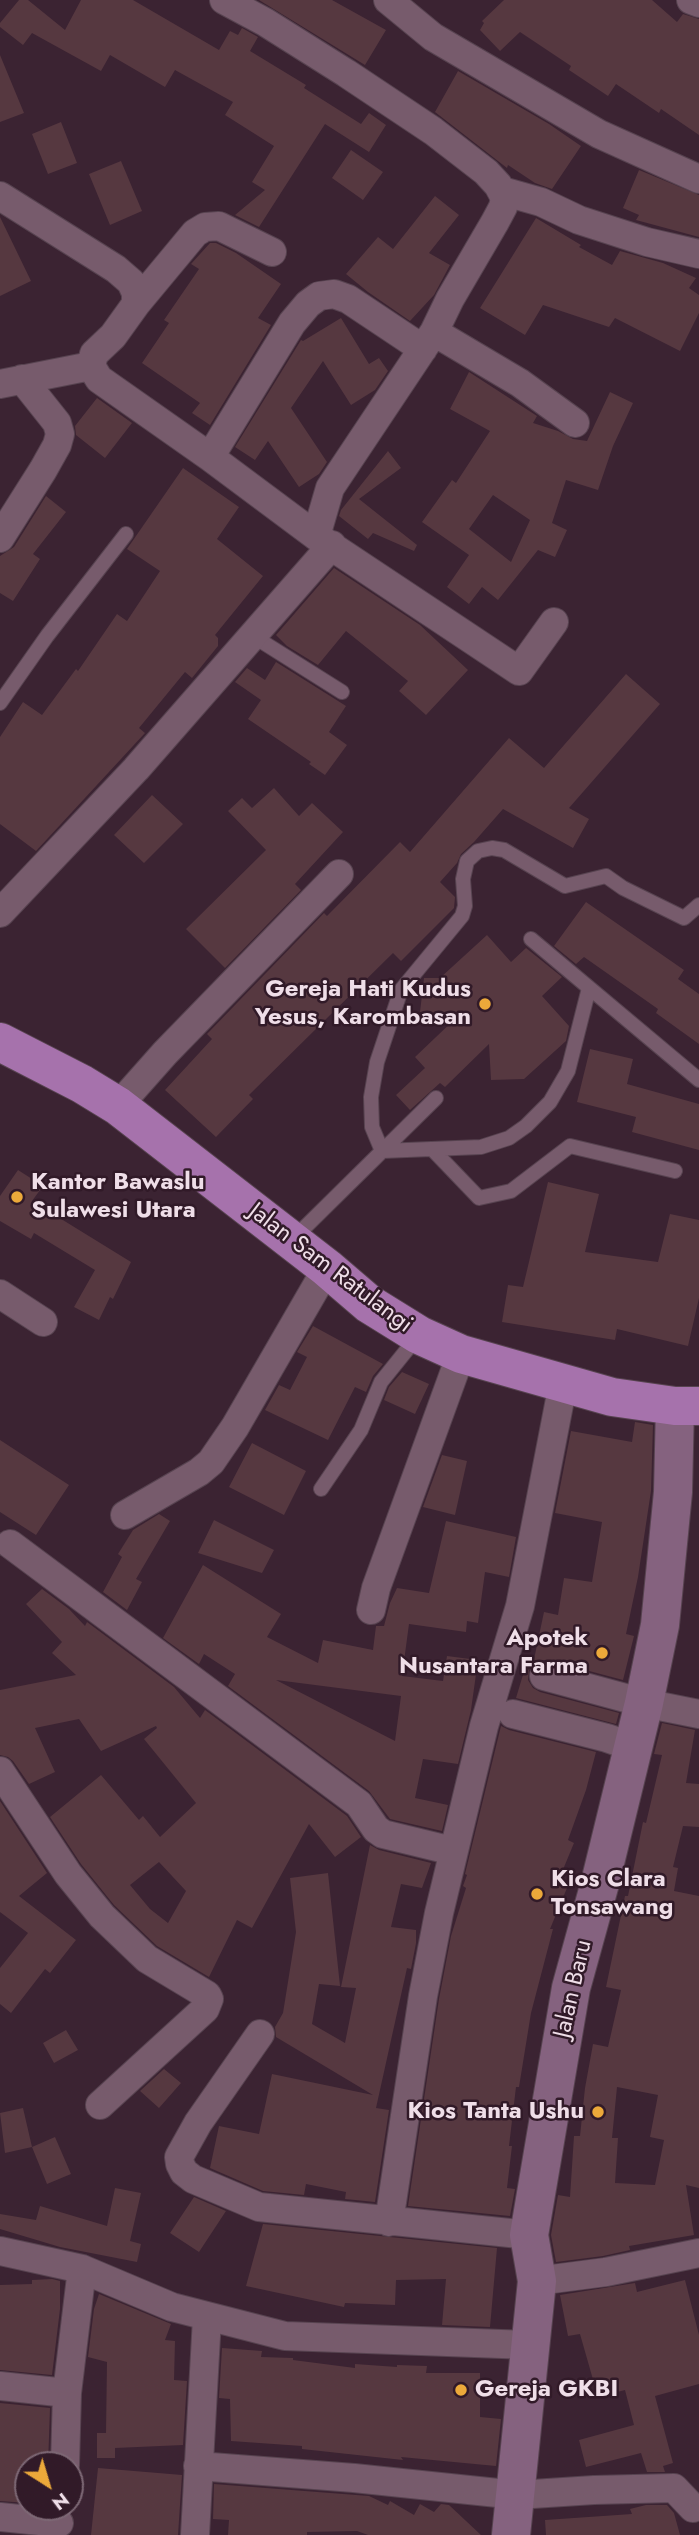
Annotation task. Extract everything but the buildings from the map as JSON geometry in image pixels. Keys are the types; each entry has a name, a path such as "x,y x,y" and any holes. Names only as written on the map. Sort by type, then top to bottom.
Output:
{"highway":[{"name":"Jalan Sam Ratulangi","path":"0,1042 118,1105 327,1268 369,1304 419,1335 461,1354 612,1397 687,1406"}],"street":[{"path":"224,0 265,22 422,124 486,172 502,191 541,202 579,220 613,231 699,254"},
{"path":"388,0 433,37 587,127 699,179"},
{"path":"691,0 699,4"},
{"path":"0,913 136,769 253,636 324,540 330,488 429,340 503,207 502,191"},
{"path":"0,196 116,269 131,282 136,293 136,304"},
{"path":"272,253 219,226 205,227 195,233 113,336 94,354 91,366 99,379 324,540 519,671 554,622"},
{"path":"210,457 292,323 308,304 320,296 334,294 520,383 575,423"},
{"path":"11,382 91,366"},
{"path":"0,538 43,470 60,435 57,423 11,382"},
{"path":"118,1105 339,874"},
{"path":"125,1515 199,1472 211,1462 236,1427 327,1268"},
{"path":"0,1293 43,1322"},
{"path":"371,1610 376,1588 461,1354"},
{"path":"389,2222 423,1996 453,1851 484,1726 520,1606 563,1384"},
{"name":"Jalan Baru","path":"511,2535 537,2281 529,2235 571,1989 600,1883 660,1625 673,1492 687,1406"},
{"path":"10,1544 359,1804 376,1829 383,1834 453,1851"},
{"path":"544,1676 644,1703 699,1714"},
{"path":"513,1714 633,1747"},
{"path":"0,1771 68,1874 102,1916 146,1959 207,1995 209,1999 205,2009 100,2105"},
{"path":"260,2034 198,2123 179,2157 184,2172 193,2179 259,2207 529,2235"},
{"path":"0,2251 82,2269 172,2307 285,2336 529,2345"},
{"path":"537,2281 606,2272 699,2253"},
{"path":"65,2451 67,2393 82,2269"},
{"path":"195,2535 207,2318"},
{"path":"0,2386 67,2393"},
{"path":"198,2466 354,2478 517,2495 674,2488 693,2508"},
{"path":"0,2517 60,2522"}],"lane":[{"path":"0,703 47,636 126,534"},
{"path":"253,636 342,692"},
{"path":"382,1152 372,1126 371,1097 377,1062 401,990 462,916 465,906 463,879 467,861 478,851 492,848 504,850 565,886 606,876 623,888 684,918 699,905"},
{"path":"531,939 699,1080"},
{"path":"382,1152 481,1147 509,1138 526,1126 550,1102 568,1071 589,988"},
{"path":"292,1241 436,1098"},
{"path":"432,1149 479,1198 511,1191 570,1146 675,1171"},
{"path":"321,1489 360,1430 381,1382 419,1335"}],"place":[{"name":"Gereja Hati Kudus Yesus, Karombasan","path":"485,1004"},
{"name":"Kantor Bawaslu Sulawesi Utara","path":"17,1197"},
{"name":"Apotek Nusantara Farma","path":"602,1653"},
{"name":"Kios Clara Tonsawang","path":"537,1894"},
{"name":"Kios Tanta Ushu","path":"598,2112"},
{"name":"Gereja GKBI","path":"461,2390"}]}
